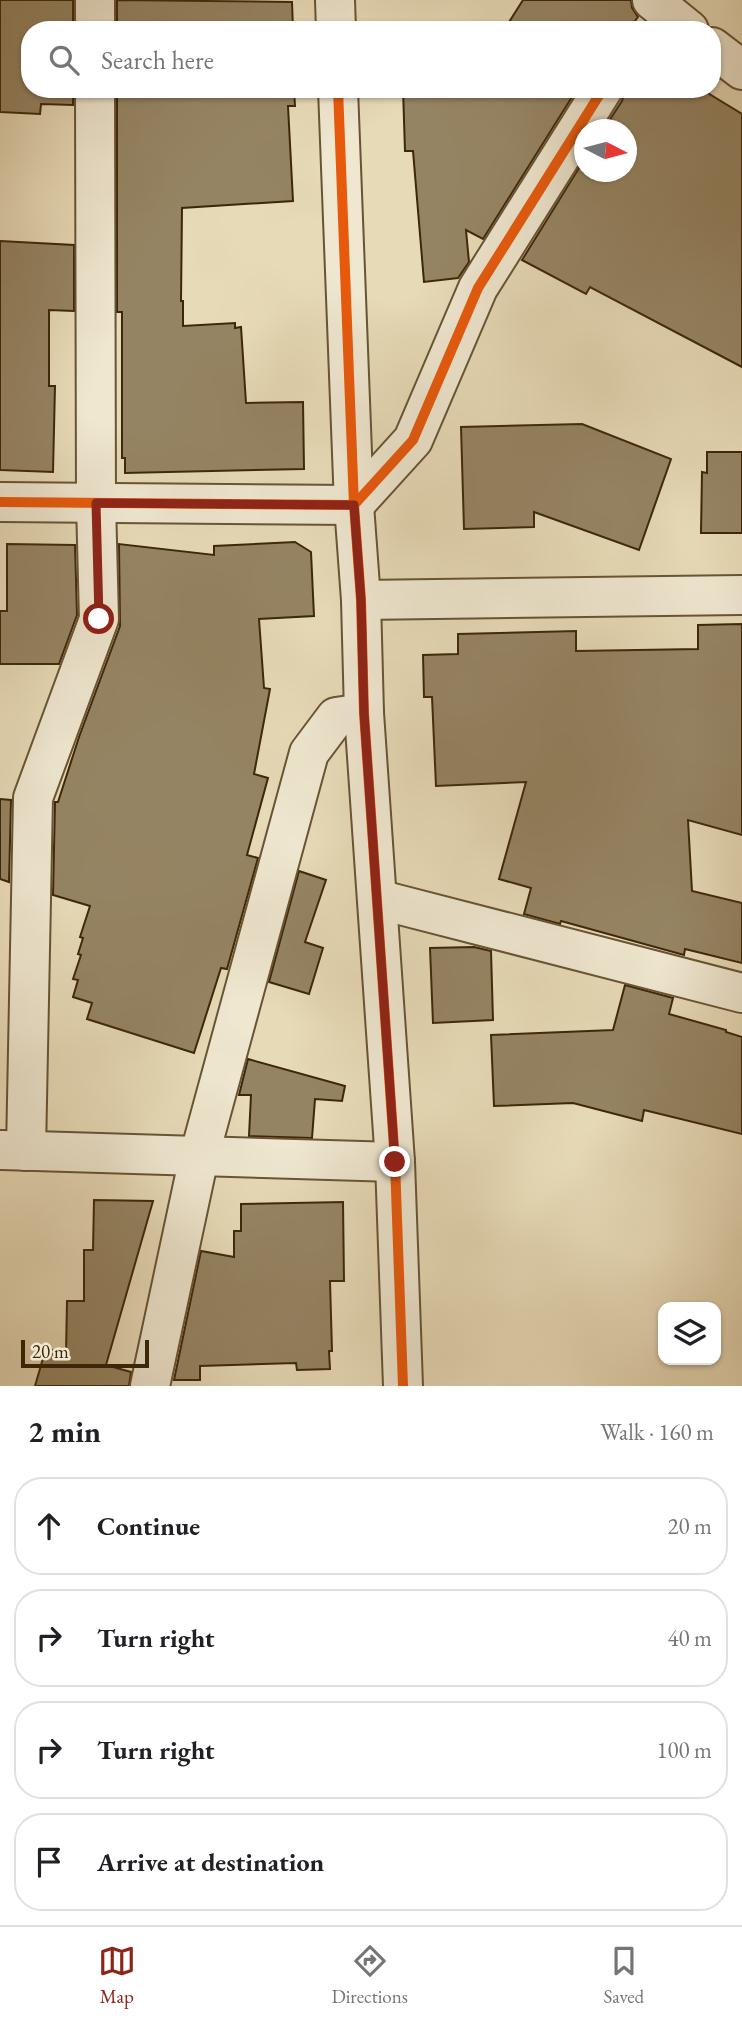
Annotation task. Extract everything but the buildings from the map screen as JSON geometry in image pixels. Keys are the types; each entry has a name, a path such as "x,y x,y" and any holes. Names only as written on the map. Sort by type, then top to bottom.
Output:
{"street":[{"path":"95,0 95,21"},
{"path":"335,0 336,21"},
{"path":"721,54 742,70"},
{"path":"95,98 96,503 99,619 33,798 13,1151 395,1162"},
{"path":"338,98 364,713 395,1162 403,1386"},
{"path":"0,502 354,505 413,440 478,288 597,98"},
{"path":"361,600 742,596"},
{"path":"150,1386 199,1157 309,753 336,717 364,713"},
{"path":"377,899 742,992"}],"cycle path":[{"path":"338,98 364,713 395,1162 403,1386"},
{"path":"0,502 354,505 413,440 478,288 597,98"}],"route":[{"path":"99,619 96,503 354,505 361,600 364,713 395,1162"}]}
